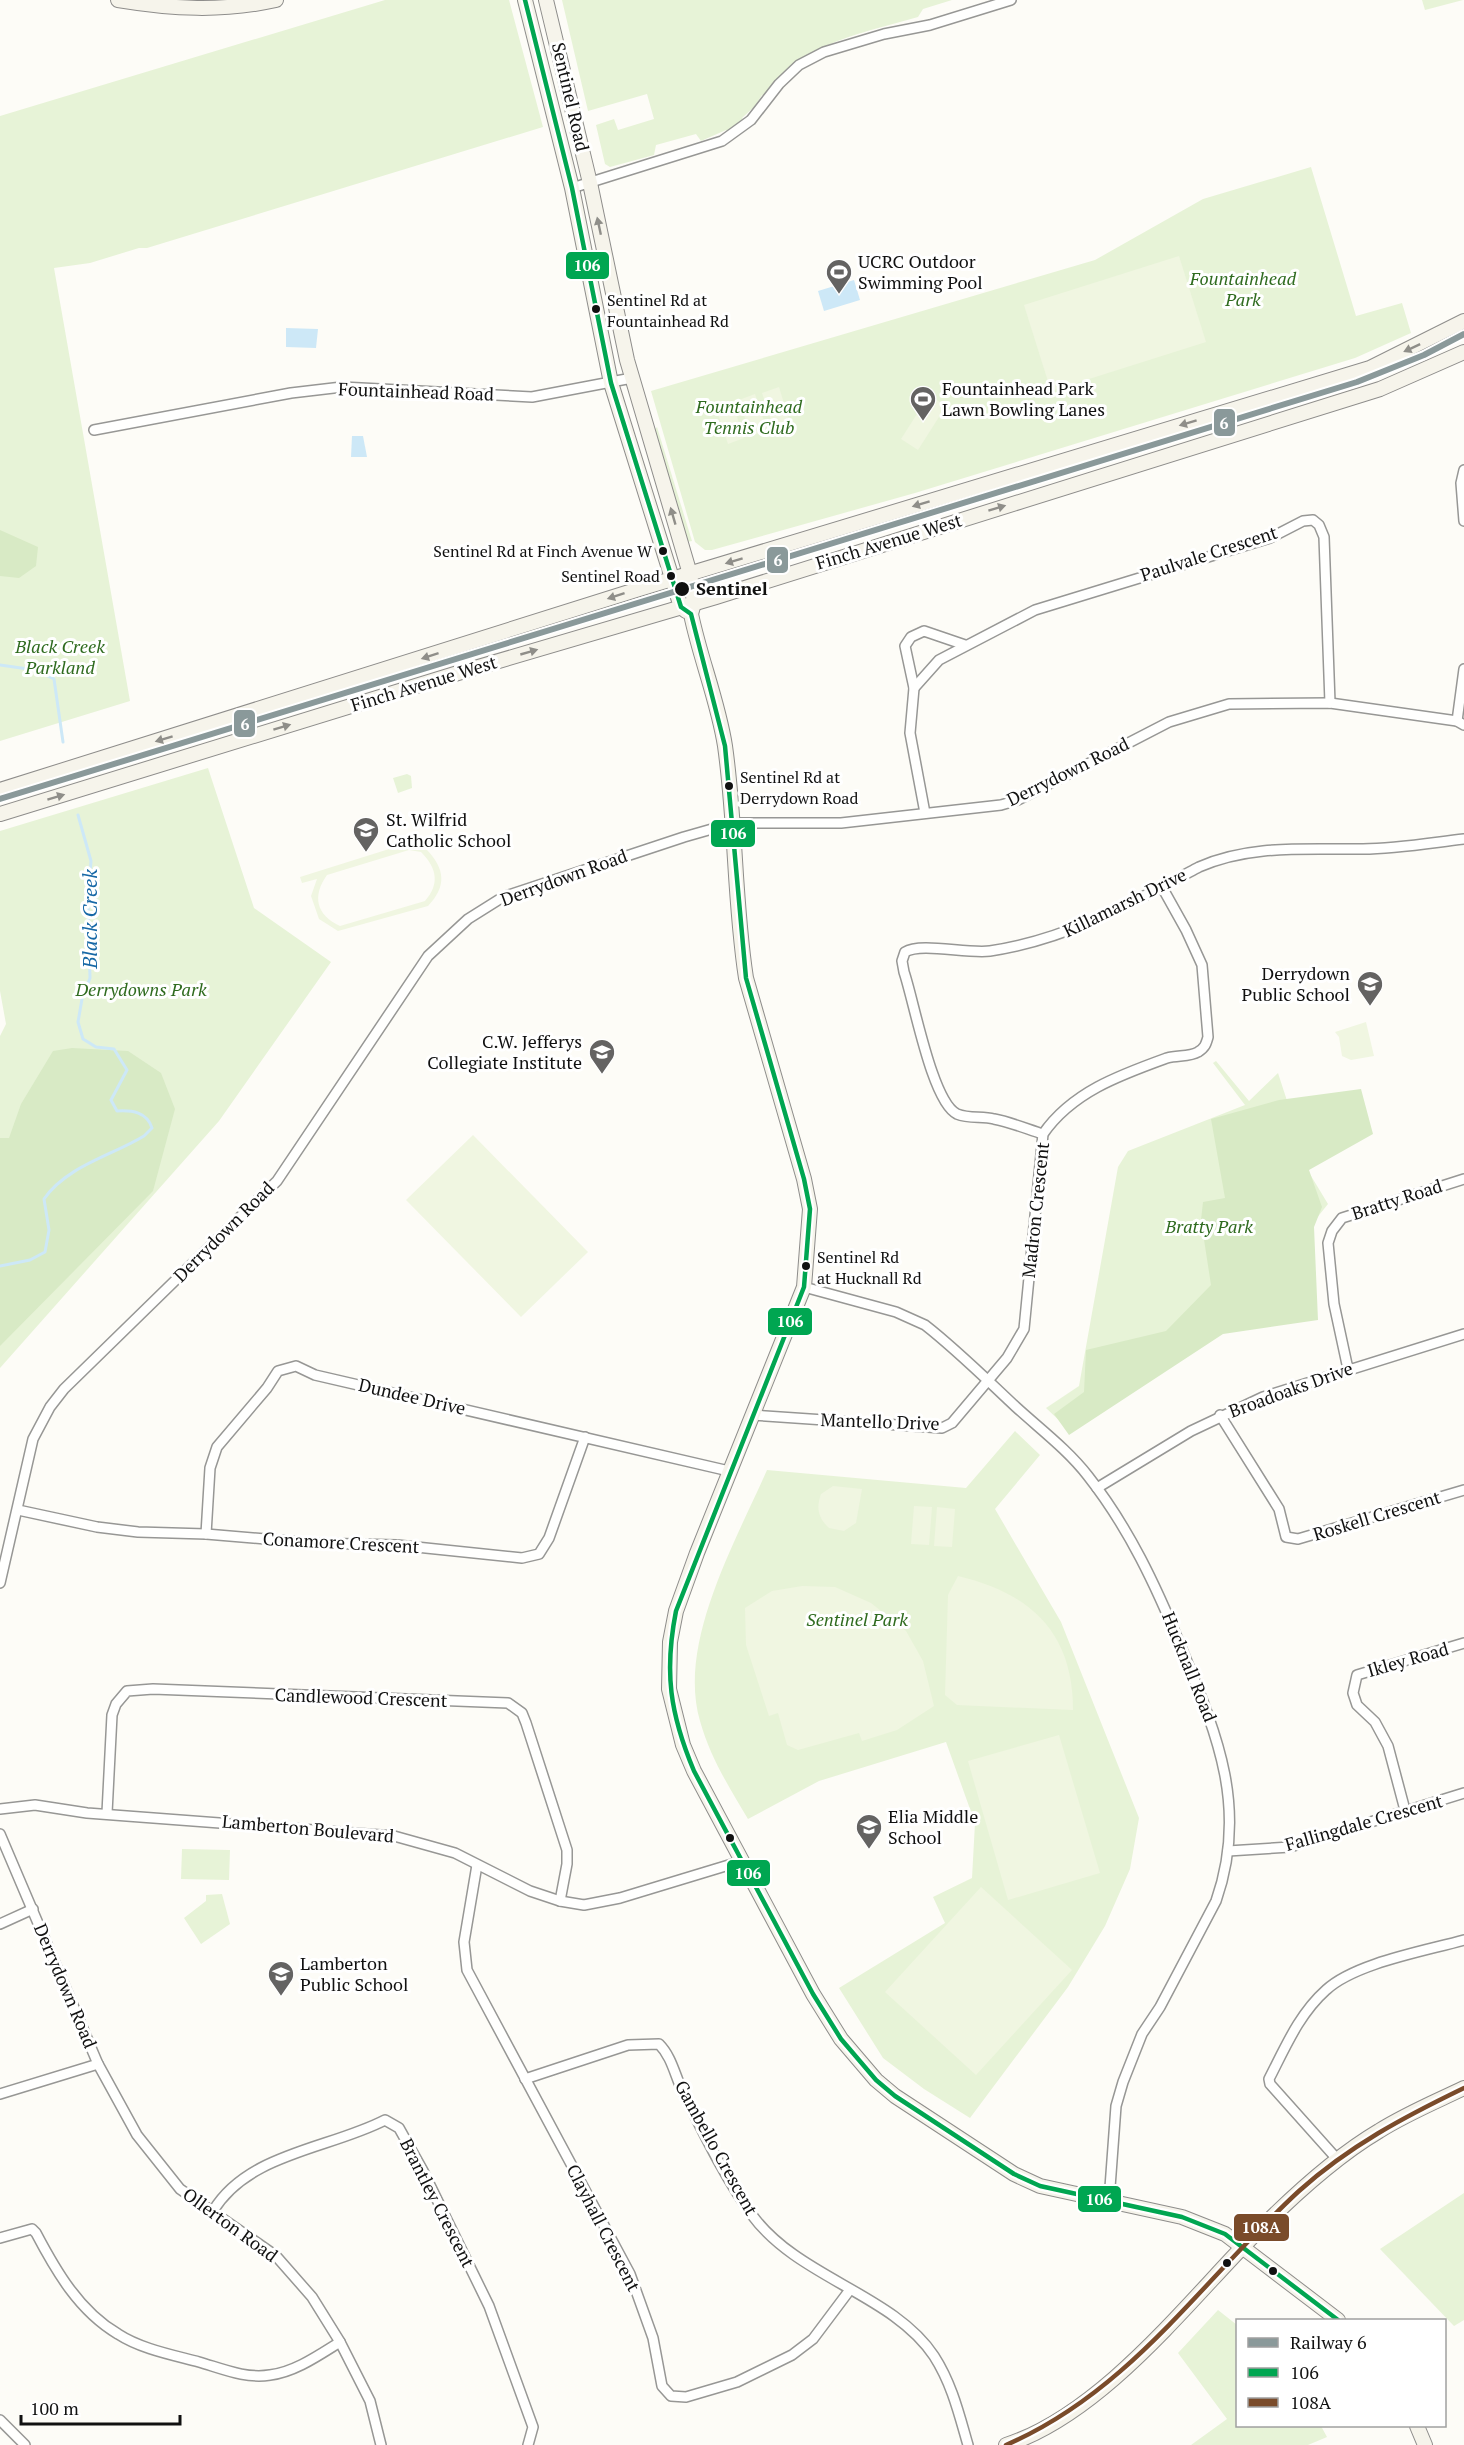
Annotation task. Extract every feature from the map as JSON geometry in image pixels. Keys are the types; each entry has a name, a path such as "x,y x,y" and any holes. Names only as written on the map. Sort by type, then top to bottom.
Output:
{"street":[{"path":"118,0 189,10 249,6 276,0"},
{"path":"249,6 266,0"},
{"name":"Sentinel Road","path":"525,0 572,188 611,383 672,579 688,608 724,743 733,823 736,894 746,978 804,1179 810,1209 804,1287 729,1471 676,1611 670,1642 668,1676 683,1745 813,1994 841,2039 876,2080 920,2114 1024,2179 1040,2186 1198,2222 1225,2234 1337,2319"},
{"name":"Sentinel Road","path":"546,0 590,183 632,378 690,574 688,608"},
{"path":"572,188 722,141 751,120 779,84 799,65 824,52 884,34 930,25 1011,0"},
{"name":"Finch Avenue West","path":"0,790 672,579 1370,368 1464,321"},
{"name":"Finch Avenue West","path":"0,814 688,608 1380,389 1464,352"},
{"name":"Fountainhead Road","path":"94,430 291,393 342,387 532,397 632,378"},
{"path":"1464,470 1461,483 1464,521"},
{"name":"Paulvale Crescent","path":"914,688 939,660 1008,622 1056,602 1270,538 1303,521 1313,520 1319,525 1324,537 1330,703"},
{"path":"926,813 910,733 914,688 905,646 911,638 924,631 965,645"},
{"path":"1461,723 1464,669"},
{"name":"Derrydown Road","path":"0,1583 33,1439 50,1407 64,1389 277,1181 409,982 446,936 489,905 524,888 733,823 841,823 984,807 1018,800 1169,722 1228,704 1330,703 1461,723"},
{"name":"Killamarsh Drive","path":"1043,1134 995,1119 967,1117 954,1112 935,1082 904,972 902,956 911,948 992,951 1059,936 1220,858 1245,852 1300,848 1363,849 1464,839"},
{"name":"Madron Crescent","path":"988,1381 1020,1339 1024,1329 1043,1134 1061,1111 1082,1095 1167,1059 1194,1054 1205,1047 1208,1037 1202,965 1162,887"},
{"name":"Bratty Road","path":"1348,1369 1334,1304 1328,1243 1332,1231 1342,1218 1464,1179"},
{"name":"Hucknall Road","path":"804,1287 916,1320 937,1335 1080,1466 1139,1551 1152,1576 1212,1722 1222,1754 1227,1786 1228,1851 1216,1901 1160,2007 1142,2034 1123,2082 1116,2106 1109,2201"},
{"name":"Broadoaks Drive","path":"1097,1488 1220,1415 1263,1397 1464,1334"},
{"name":"Dundee Drive","path":"206,1534 210,1468 217,1448 267,1388 278,1371 286,1367 296,1366 315,1375 729,1471"},
{"name":"Mantello Drive","path":"752,1415 942,1428 952,1423 988,1381"},
{"name":"Roskell Crescent","path":"1220,1415 1279,1509 1287,1537 1298,1539 1464,1490"},
{"name":"Conamore Crescent","path":"18,1510 97,1527 138,1532 206,1534 313,1543 397,1545 513,1558 532,1557 540,1554 549,1538 585,1437"},
{"name":"Ikley Road","path":"1405,1810 1388,1746 1375,1722 1357,1706 1353,1693 1357,1675 1464,1643"},
{"name":"Candlewood Crescent","path":"108,1813 112,1715 116,1704 127,1691 140,1688 508,1703 522,1713 565,1839 567,1864 560,1901"},
{"name":"Fallingdale Crescent","path":"1228,1851 1290,1847 1464,1793"},
{"name":"Lamberton Boulevard","path":"0,1809 35,1806 369,1832 418,1841 455,1853 530,1891 560,1901 584,1905 620,1898 742,1861"},
{"name":"Derrydown Road","path":"0,1834 98,2064 137,2134"},
{"name":"Clayhall Crescent","path":"477,1865 464,1942 464,1959 467,1970 630,2274 653,2338 662,2386 671,2396 686,2397 737,2382 792,2355 813,2339 849,2290"},
{"path":"0,1924 33,1909"},
{"path":"1337,2159 1270,2084 1269,2079 1285,2044 1302,2017 1326,1989 1352,1972 1464,1940"},
{"name":"Gambello Crescent","path":"525,2079 628,2045 650,2042 659,2044 670,2060 684,2094 736,2192 753,2217 794,2256 864,2297 908,2328 933,2355 955,2397 968,2445"},
{"path":"0,2094 98,2064"},
{"path":"1006,2445 1064,2415 1117,2375 1274,2216 1337,2159 1377,2132 1464,2088"},
{"name":"Brantley Crescent","path":"213,2211 223,2195 256,2168 364,2131 385,2120 391,2122 399,2128 423,2171 489,2306 533,2427 528,2445"},
{"name":"Ollerton Road","path":"137,2134 180,2189 276,2256 312,2296 340,2342 370,2401 381,2445"},
{"path":"0,2238 32,2229 61,2280 86,2307 118,2334 165,2352 250,2376 272,2375 303,2364 340,2342"},
{"path":"0,2420 25,2445"},
{"path":"1417,2427 1425,2445"}],"green space":[{"name":"Black Creek Parkland","path":"385,0 509,0 543,127 147,248 139,248 90,263 54,268 130,701 0,741 0,116"},
{"path":"562,0 952,0 923,9 918,17 832,43 813,52 794,64 778,79 764,97 762,95 755,106 742,118 744,120 728,132 726,130 701,141 696,134 656,145 654,155 610,167 605,164 596,125 614,119 618,130 654,119 647,94 588,111"},
{"path":"1422,0 1463,0 1425,10"},
{"name":"Fountainhead Park","path":"1311,167 1356,316 1402,303 1411,333 1355,358 915,493 712,550 705,550 695,542 651,391 1095,260 1203,199"},
{"path":"1179,256 1206,342 1051,391 1024,305"},
{"path":"779,387 790,423 774,429 762,393"},
{"name":"Fountainhead Tennis Club","path":"755,394 767,430 751,436 739,400"},
{"name":"Fountainhead Park Lawn Bowling Lanes","path":"929,395 946,406 918,450 901,439"},
{"path":"732,402 744,438 728,444 716,408"},
{"path":"657,427 692,541 687,542 653,431"},
{"path":"0,530 38,547 36,566 19,578 0,576"},
{"name":"Derrydowns Park","path":"208,768 254,908 331,962 219,1121 0,1368 0,1036 6,1024 0,991 0,831"},
{"path":"407,774 411,776 412,788 398,793 393,778"},
{"path":"405,844 427,850 440,871 441,885 428,906 338,931 319,919 311,896 317,879 302,883 300,877","holes":["409,850 421,852 435,876 433,888 425,901 340,926 332,922 321,911 319,890 327,875"]},
{"path":"1366,1022 1374,1056 1351,1060 1342,1056 1339,1037 1335,1032"},
{"path":"72,1048 128,1051 161,1073 175,1109 153,1191 0,1346 0,1138 9,1138 21,1104 53,1051"},
{"name":"Bratty Park","path":"1216,1061 1249,1101 1278,1073 1302,1147 1302,1161 1328,1204 1231,1325 1066,1427 1046,1408 1079,1386 1118,1167 1128,1151 1245,1105 1213,1063"},
{"path":"1361,1089 1373,1134 1309,1170 1322,1207 1314,1227 1318,1320 1223,1334 1069,1435 1054,1414 1084,1392 1086,1350 1166,1331 1211,1285 1201,1220 1203,1202 1225,1198 1211,1119 1279,1100"},
{"path":"473,1135 588,1252 521,1317 406,1200"},
{"name":"Sentinel Park","path":"1015,1431 1040,1455 995,1509 1061,1622 1139,1818 1130,1869 1105,1926 1068,1987 970,2118 924,2089 883,2058 839,1988 945,1923 933,1897 972,1878 975,1823 946,1742 819,1781 748,1819 721,1772 704,1734 695,1691 696,1659 713,1593 767,1470 966,1488"},
{"path":"833,1486 862,1489 856,1523 844,1531 829,1528 819,1512 821,1494"},
{"path":"914,1506 932,1507 929,1545 911,1544"},
{"path":"937,1507 955,1509 952,1547 934,1546"},
{"path":"958,1576 984,1583 1006,1593 1026,1605 1042,1620 1056,1638 1065,1659 1071,1683 1073,1710 957,1705 945,1695 948,1595"},
{"path":"802,1586 835,1587 871,1603 906,1631 923,1661 934,1706 897,1730 862,1741 859,1733 798,1750 787,1745 778,1713 769,1716 746,1645 745,1608 772,1591"},
{"path":"1059,1735 1100,1873 1008,1900 968,1761"},
{"path":"182,1849 230,1850 229,1880 181,1879"},
{"path":"981,1887 1072,1970 976,2075 885,1992"},
{"path":"222,1894 230,1924 201,1944 184,1918 206,1901 206,1895"},
{"path":"1464,2193 1464,2320 1454,2326 1380,2249"},
{"path":"1218,2310 1236,2324 1236,2427 1322,2427 1327,2437 1308,2445 1191,2445 1227,2419 1178,2353"}],"water":[{"name":"UCRC Outdoor Swimming Pool","path":"854,280 860,300 824,311 818,291"},
{"path":"286,328 318,329 316,348 286,347"},
{"path":"352,436 363,436 367,457 351,457"}],"waterway":[{"name":"Black Creek","path":"0,665 35,670 54,679 63,742"},
{"name":"Black Creek","path":"0,1266 30,1260 45,1252 49,1230 44,1199 65,1178 144,1136 152,1128 143,1115 117,1111 111,1100 127,1070 114,1049 96,1047 83,1039 78,1022 82,999 90,978 88,901 91,861 78,815"}],"rail line":[{"name":"6","path":"0,799 1357,382 1424,355 1464,334"}],"transit line":[{"name":"106","path":"525,0 572,188 611,383 681,607 691,614 725,746 746,978 804,1179 810,1209 804,1287 676,1611 672,1633 670,1673 679,1731 694,1771 813,1994 841,2039 876,2080 895,2096 1014,2174 1040,2186 1182,2217 1225,2234 1337,2319"},
{"name":"108A","path":"1006,2445 1050,2422 1091,2395 1128,2365 1163,2332 1263,2226 1299,2191 1337,2160 1420,2110 1464,2088"}],"place":[{"name":"UCRC Outdoor Swimming Pool","path":"839,295"},
{"name":"Sentinel Rd at Fountainhead Rd","path":"596,309"},
{"name":"Fountainhead Park Lawn Bowling Lanes","path":"923,422"},
{"name":"Sentinel Rd at Finch Avenue W","path":"663,551"},
{"name":"Sentinel Road","path":"671,576"},
{"name":"Sentinel","path":"682,589"},
{"name":"Sentinel Rd at Derrydown Road","path":"729,786"},
{"name":"St. Wilfrid Catholic School","path":"366,853"},
{"name":"Derrydown Public School","path":"1370,1007"},
{"name":"C.W. Jefferys Collegiate Institute","path":"602,1075"},
{"name":"Sentinel Rd at Hucknall Rd","path":"806,1266"},
{"name":"Elia Middle School","path":"869,1850"},
{"name":"Lamberton Public School","path":"281,1997"}]}
